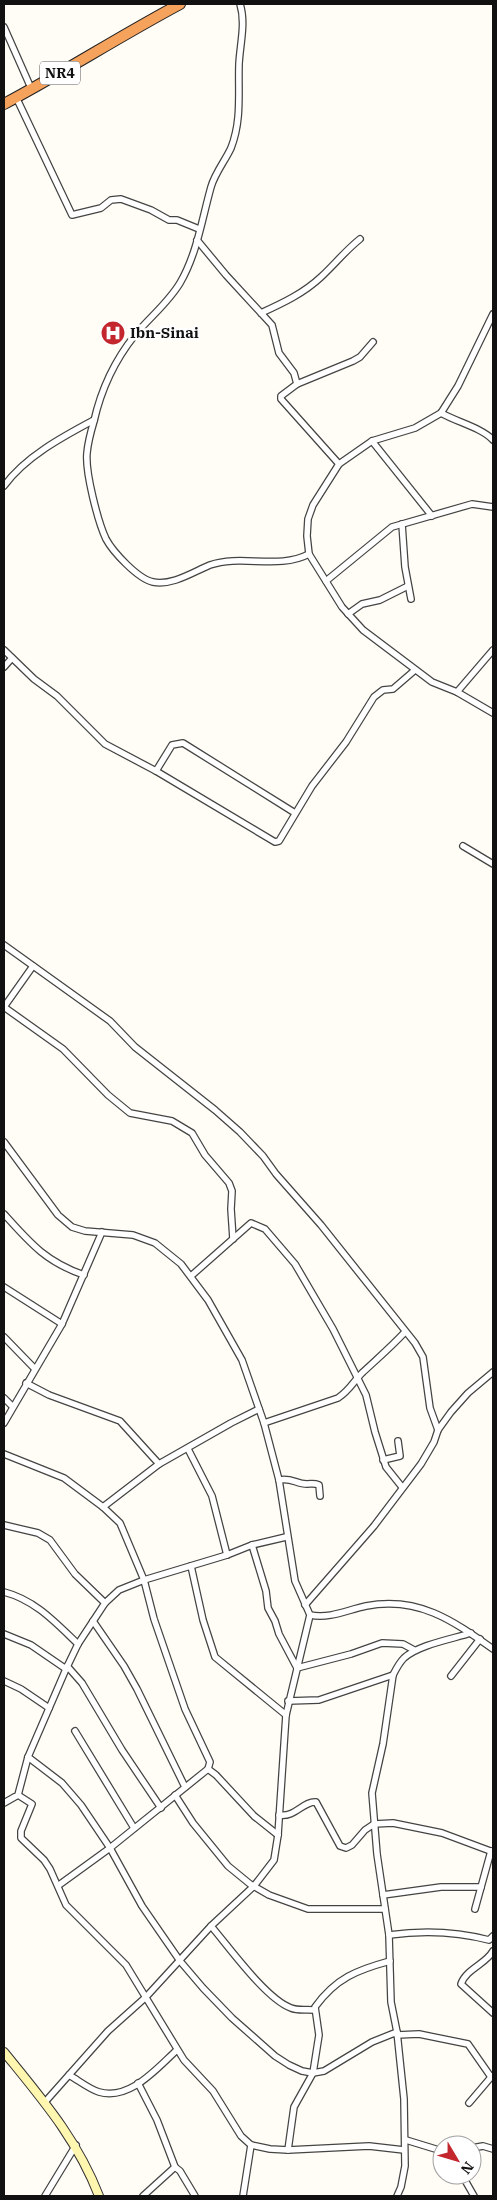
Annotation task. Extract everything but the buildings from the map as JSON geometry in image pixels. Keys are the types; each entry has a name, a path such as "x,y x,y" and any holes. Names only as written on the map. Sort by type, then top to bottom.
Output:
{"highway":[{"name":"NR4","path":"4,104 180,4"}],"street":[{"path":"240,4 243,17 239,64 239,115 231,148 213,181 197,240 186,269 174,292 122,352 105,385 94,420 87,453 94,498 106,539 120,556 145,579 166,583 222,562 289,562 309,554"},
{"path":"4,27 31,88"},
{"path":"16,97 72,215 101,208 111,200 121,200 151,210 169,220 177,220 199,229"},
{"path":"262,313 301,293 321,277 342,254 360,239"},
{"path":"197,240 272,325 279,353 294,373 297,384"},
{"path":"493,314 492,323 441,413 415,428 372,441 339,464 313,505 308,519 307,536 309,554 348,614 363,630 432,682 457,692 493,713"},
{"path":"339,464 280,396 297,384 360,357 373,342"},
{"path":"441,413 456,422 478,429 493,440"},
{"path":"4,486 19,469 43,451 94,420"},
{"path":"372,441 432,516"},
{"path":"326,581 384,532 402,524 472,504 493,508"},
{"path":"402,524 411,599"},
{"path":"348,614 362,604 380,600 408,586"},
{"path":"4,650 57,696 105,744 156,771 274,842 279,841 318,776 346,742 355,725 378,692 393,689 415,670"},
{"path":"457,692 493,650"},
{"path":"4,667 12,658"},
{"path":"156,771 172,744 183,743 296,813"},
{"path":"463,846 493,864"},
{"path":"4,945 110,1022 135,1047 215,1110 264,1156 276,1174 321,1225 423,1356 430,1408 438,1430"},
{"path":"33,966 4,1007 63,1049 108,1095 130,1113 172,1121 192,1133 205,1155 229,1183 232,1191 233,1240"},
{"path":"4,1144 64,1221 72,1227 85,1231 133,1235 155,1243 181,1264 208,1300 242,1360 264,1423 279,1480 286,1537 295,1581 310,1615 288,1701 278,1835 274,1860 254,1886 212,1926 146,1997 113,2026 44,2102"},
{"path":"4,1214 39,1250 54,1262 84,1275"},
{"path":"191,1276 251,1223 265,1229 295,1264 333,1329 366,1395 383,1460 395,1480 402,1487"},
{"path":"4,1423 12,1406 62,1324 102,1232"},
{"path":"4,1288 62,1324"},
{"path":"264,1423 338,1398 348,1392 358,1377 383,1356 404,1332"},
{"path":"4,1337 35,1368"},
{"path":"306,1605 374,1526 421,1464 434,1442 438,1430 468,1393 493,1372"},
{"path":"26,1383 49,1395 120,1422 159,1464"},
{"path":"4,1398 12,1406"},
{"path":"103,1507 159,1464 259,1409"},
{"path":"383,1460 400,1456 398,1440"},
{"path":"188,1448 212,1496 227,1555"},
{"path":"4,1454 64,1478 103,1507 122,1527 144,1580 154,1618 185,1709 210,1762 208,1769 161,1808 110,1848 58,1885"},
{"path":"279,1480 286,1478 307,1484 316,1483 319,1485 320,1496"},
{"path":"4,1526 38,1533 50,1540 75,1574 105,1603"},
{"path":"4,1803 18,1795 28,1757 67,1668 78,1644 105,1603 119,1590 144,1580 286,1537"},
{"path":"252,1546 266,1591 268,1608 275,1621 278,1634 297,1668"},
{"path":"191,1566 203,1620 215,1657 286,1715"},
{"path":"4,1592 30,1602 54,1621 78,1644"},
{"path":"310,1615 328,1616 358,1608 394,1602 427,1610 471,1633 493,1649"},
{"path":"93,1621 124,1666 137,1689 185,1787"},
{"path":"397,2196 404,2175 406,2140 397,2033 391,2002 389,1935 374,1824 372,1793 383,1744 393,1675 403,1659 414,1650 471,1633"},
{"path":"4,1634 31,1645 67,1668 82,1683 122,1750 161,1808"},
{"path":"451,1676 480,1639"},
{"path":"297,1668 351,1654 382,1643 403,1644 414,1650"},
{"path":"288,1701 319,1700 393,1675"},
{"path":"4,1681 21,1689 49,1708"},
{"path":"75,1731 134,1828"},
{"path":"28,1757 62,1783 74,1795 110,1848 142,1906 180,1961 226,2012 275,2056 302,2071 313,2073 324,2071 372,2042 397,2033 419,2034 468,2044 492,2076 469,2103"},
{"path":"208,1769 254,1816 278,1835"},
{"path":"18,1795 32,1804 21,1831 21,1838 44,1860 66,1904 126,1965 177,2050 213,2091 241,2136 251,2145 270,2149 288,2150 369,2146 404,2150"},
{"path":"176,1795 193,1823 228,1866 250,1884 284,1901 308,1909 385,1909"},
{"path":"279,1815 290,1815 309,1803 316,1802 340,1846 346,1848 352,1845 365,1830 374,1824 394,1823 426,1828 492,1851 475,1909"},
{"path":"383,1895 441,1887 481,1887"},
{"path":"212,1926 272,1995 289,2007 314,2010"},
{"path":"389,1935 418,1931 445,1932 464,1933 492,1939"},
{"path":"493,1951 488,1958 469,1973 461,1984 493,2013"},
{"path":"288,2150 294,2107 313,2073 319,2035 314,2010 319,2001 337,1983 358,1970 390,1961"},
{"path":"69,2074 98,2092 119,2093 138,2083 177,2050"},
{"path":"4,2052 76,2145 90,2173 98,2196"},
{"path":"138,2083 157,2120 175,2167 180,2171 194,2196"},
{"path":"406,2140 432,2148"},
{"path":"45,2196 76,2145"},
{"path":"243,2196 251,2145"},
{"path":"143,2196 175,2167"},
{"path":"468,2185 474,2196"}],"place":[{"name":"Ibn-Sinai","path":"113,333"}]}
